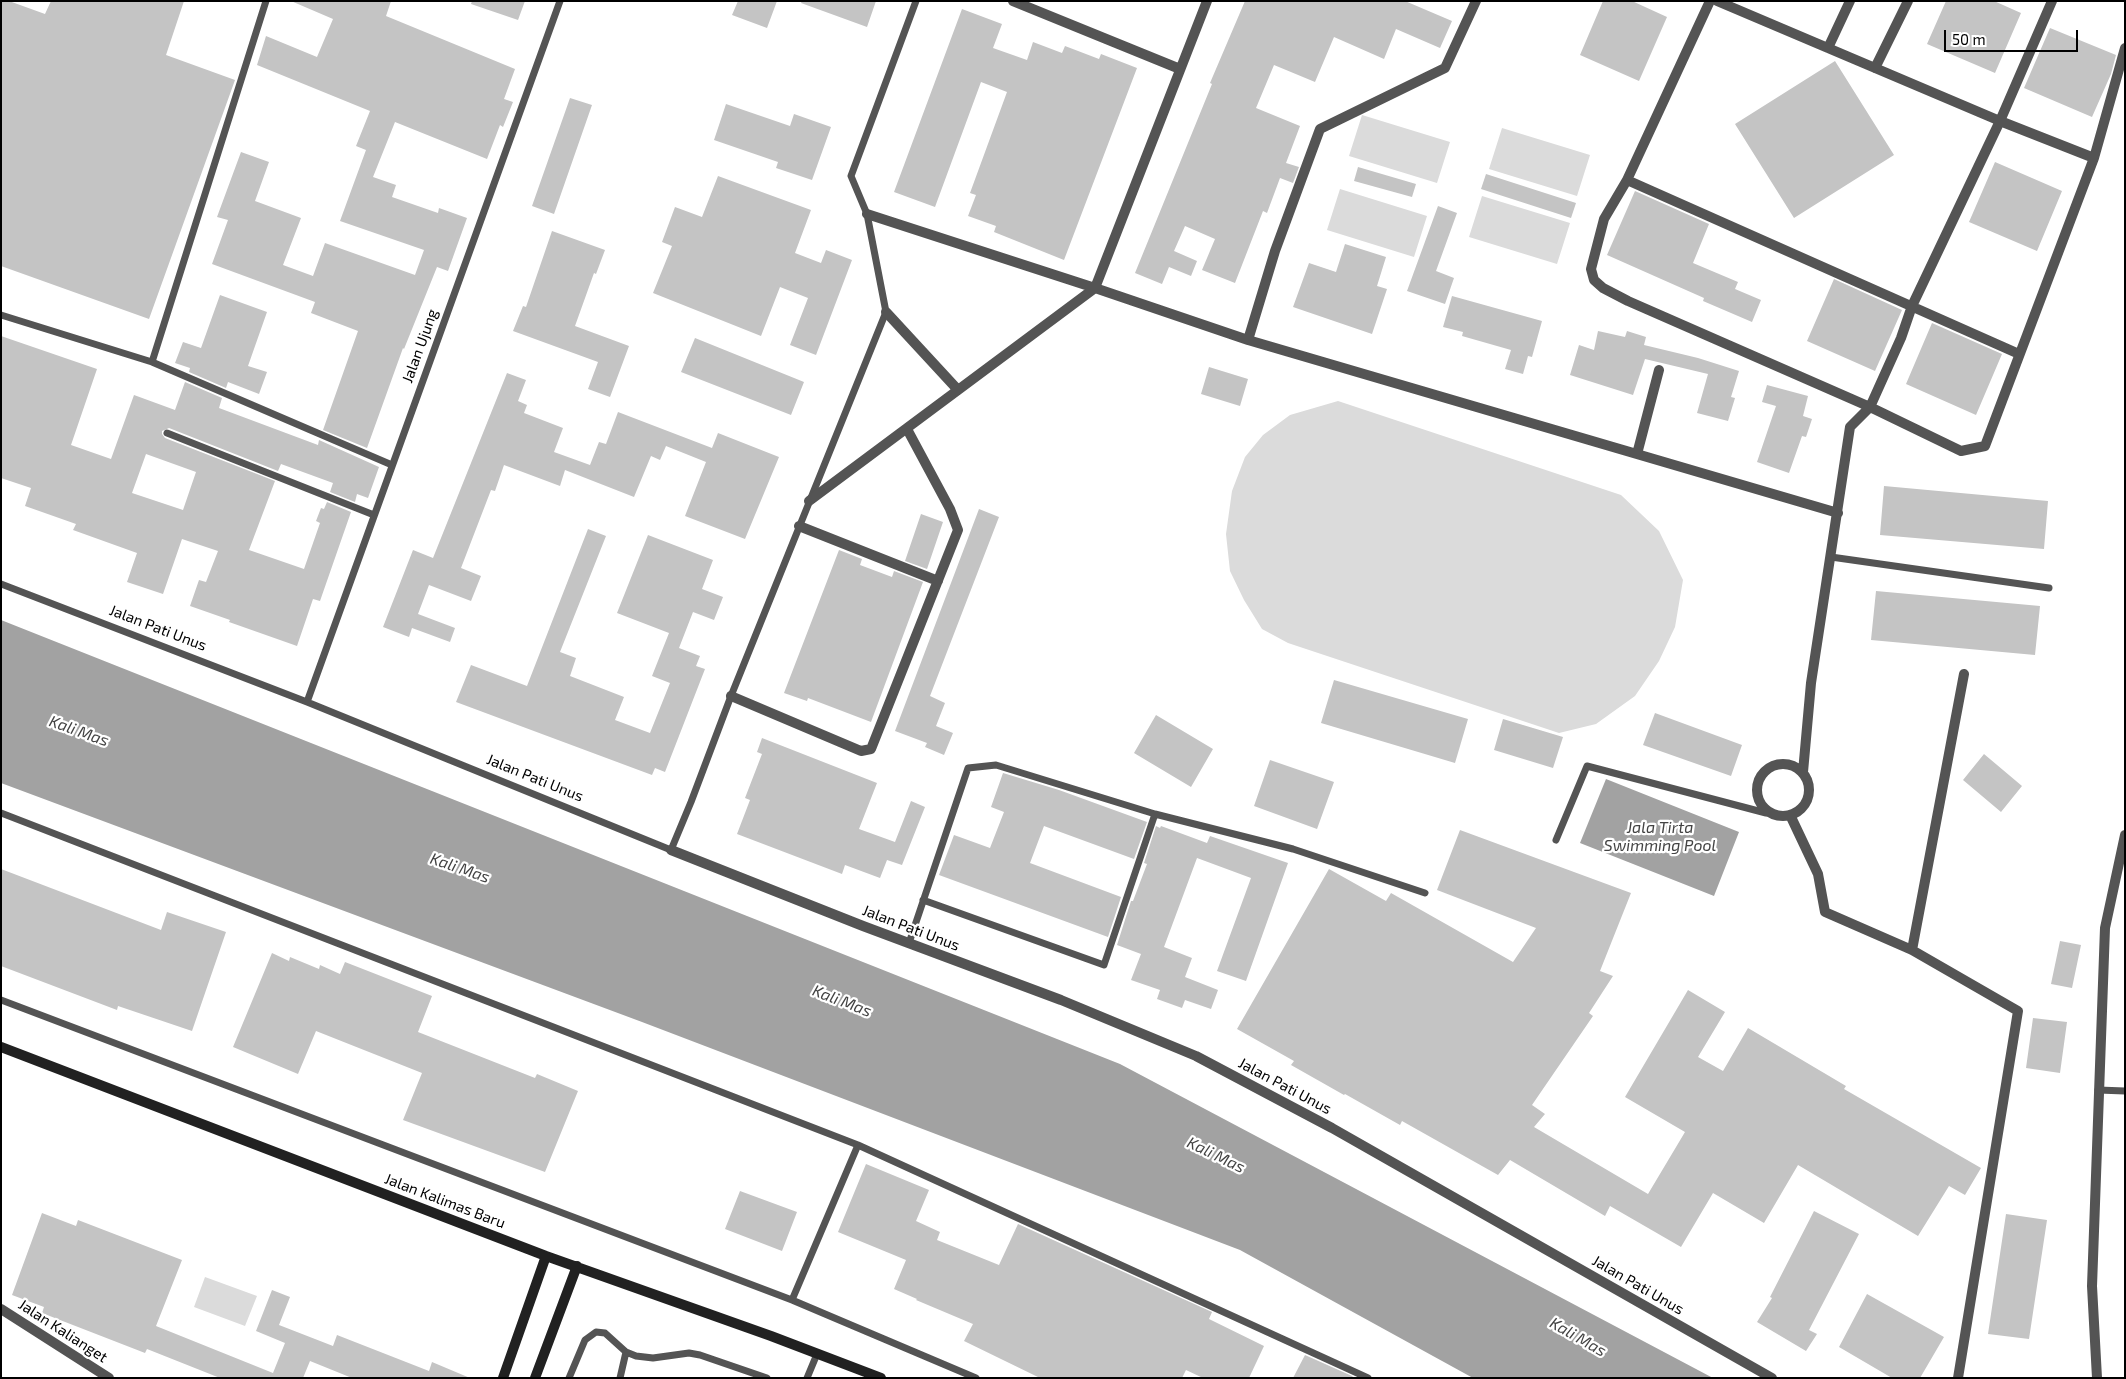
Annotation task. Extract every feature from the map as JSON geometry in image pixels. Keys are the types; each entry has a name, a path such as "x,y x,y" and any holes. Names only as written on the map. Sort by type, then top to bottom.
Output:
{"street":[{"path":"1013,1 1180,69"},
{"path":"809,501 1095,288 1207,1"},
{"path":"1248,340 1275,251 1320,129 1445,68 1476,1"},
{"path":"1710,1 1627,180 1604,219 1591,269 1594,280 1603,288 1628,301 1870,407 1961,451 1985,446 2094,158 2125,48"},
{"path":"1717,1 2000,121 2094,158"},
{"path":"1828,48 1850,1"},
{"path":"1875,68 1908,1"},
{"path":"1803,772 1787,763 1770,767 1757,780 1756,798 1766,813 1791,817 1805,806 1810,788 1803,772 1812,684 1850,427 1870,407 1901,338 1912,306 2000,121 2052,1"},
{"path":"1627,180 2020,354"},
{"path":"867,214 1248,340 1838,513"},
{"path":"886,312 958,390"},
{"path":"1637,454 1659,370"},
{"path":"731,696 861,751 871,749 958,530 950,509 906,429"},
{"path":"799,526 938,581"},
{"path":"1912,950 1964,674"},
{"path":"1791,817 1818,874 1825,912 1912,950 2018,1011 1958,1378"},
{"path":"2097,1378 2092,1286 2098,1090 2106,928 2125,835"},
{"name":"Jalan Pati Unus","path":"672,850 909,943 1061,1000 1196,1056 1332,1128 1772,1378"},
{"name":"Jalan Kalimas Baru","path":"1,1047 546,1256 881,1378"},
{"path":"503,1378 546,1256"},
{"path":"535,1378 576,1266"},
{"name":"Jalan Kalianget","path":"1,1309 109,1378"}],"lane":[{"path":"152,362 266,1"},
{"name":"Jalan Ujung","path":"307,702 560,1"},
{"path":"672,850 731,696 886,312 867,214 851,176 916,1"},
{"path":"1,315 152,362 392,465"},
{"path":"167,433 374,515"},
{"path":"1831,557 2049,588"},
{"name":"Jalan Pati Unus","path":"1,584 307,702 672,850"},
{"path":"909,943 968,768 996,765 1155,814 1293,848 1426,893"},
{"path":"1556,840 1587,766 1766,813"},
{"path":"1,813 858,1145 1368,1378"},
{"path":"923,900 1104,965 1155,814"},
{"path":"1,1000 792,1300 976,1378"},
{"path":"2098,1090 2125,1091"},
{"path":"792,1300 858,1145"},
{"path":"569,1378 586,1340 596,1332 605,1333 626,1352 653,1358 689,1354 700,1355 768,1378"},
{"path":"620,1378 626,1352"},
{"path":"807,1378 817,1354"}],"shaded area":[{"path":"1362,115 1450,142 1437,183 1349,156"},
{"path":"1502,128 1590,155 1577,196 1489,169"},
{"path":"1340,189 1427,216 1414,257 1327,230"},
{"path":"1482,196 1570,223 1557,264 1469,237"},
{"path":"1338,401 1621,495 1659,531 1683,580 1675,627 1659,661 1635,696 1596,724 1559,733 1288,643 1262,629 1244,600 1230,571 1226,534 1232,491 1245,457 1263,435 1290,415"},
{"path":"205,1277 257,1296 245,1326 194,1307"}],"water":[{"name":"Kali Mas","path":"1,620 1120,1064 1713,1378 1473,1378 1240,1250 642,1022 1,783"},
{"name":"Jala Tirta Swimming Pool","path":"1606,779 1739,832 1714,896 1580,843"}],"building":[{"path":"1,1 9,1 45,14 51,1 184,1 166,55 235,80 149,319 1,266"},
{"path":"291,1 391,1 386,16 515,69 504,99 513,102 503,127 500,125 487,159 395,122 373,177 396,185 392,197 438,213 439,208 467,218 448,271 437,267 403,348 367,448 323,430 358,331 311,313 315,302 212,264 228,220 217,217 241,152 269,162 255,201 301,218 283,265 313,276 325,243 415,275 424,250 340,221 366,150 356,146 370,111 257,65 266,36 317,57 333,19"},
{"path":"472,1 525,1 518,20 471,4"},
{"path":"738,1 777,1 767,28 732,15"},
{"path":"802,1 876,1 867,27 801,3"},
{"path":"1245,1 1405,1 1452,21 1440,48 1396,29 1384,59 1334,37 1315,82 1274,65 1256,108 1300,126 1286,163 1299,167 1293,183 1280,178 1267,213 1263,211 1235,283 1202,270 1215,239 1185,226 1174,251 1197,261 1191,276 1169,267 1162,284 1135,273 1212,84 1210,83"},
{"path":"1603,1 1632,1 1667,17 1639,81 1580,55"},
{"path":"1946,1 1994,1 2021,13 1995,73 1927,44"},
{"path":"962,9 1002,24 993,48 1027,60 1033,42 1062,53 1065,46 1099,59 1101,54 1137,68 1064,260 994,232 996,226 968,216 976,195 970,193 1007,92 981,82 935,207 894,192"},
{"path":"2050,28 2116,55 2111,74 2092,117 2024,88"},
{"path":"1835,61 1894,155 1794,218 1735,124"},
{"path":"570,98 592,105 554,214 532,206"},
{"path":"726,104 790,126 794,114 831,127 812,180 776,168 778,162 714,140"},
{"path":"1995,162 2062,191 2037,251 1969,222"},
{"path":"1358,167 1416,184 1412,197 1354,181"},
{"path":"1486,174 1576,203 1571,218 1481,189"},
{"path":"718,176 811,210 795,253 821,263 826,250 852,260 816,355 790,345 808,298 780,287 761,336 653,293 672,246 662,242 675,207 702,217"},
{"path":"1635,191 1709,224 1693,263 1738,282 1735,289 1761,300 1752,322 1703,301 1704,298 1607,255"},
{"path":"1438,206 1457,213 1436,271 1454,278 1445,304 1407,291"},
{"path":"552,231 605,250 596,274 594,273 575,326 629,346 610,397 588,389 598,362 513,331 523,306 526,307"},
{"path":"1345,244 1386,257 1377,286 1387,289 1372,334 1293,307 1309,263 1336,272"},
{"path":"1834,279 1902,310 1875,371 1807,341"},
{"path":"220,295 267,312 248,366 267,372 259,394 228,382 226,388 189,372 190,368 175,363 183,342 201,348"},
{"path":"1452,296 1542,321 1532,357 1528,356 1523,374 1505,369 1511,350 1462,336 1463,332 1443,327"},
{"path":"1932,323 2002,354 1976,415 1906,384"},
{"path":"1598,331 1625,337 1627,331 1646,337 1644,345 1698,358 1739,371 1731,397 1735,398 1728,421 1697,413 1708,374 1645,359 1633,395 1570,375 1579,345 1594,350"},
{"path":"1,336 97,369 71,445 111,459 134,395 175,410 185,382 222,398 219,408 318,445 319,440 379,467 368,498 357,494 355,502 330,492 333,483 281,464 278,471 169,428 162,431 165,438 275,481 249,550 304,569 320,523 316,521 321,508 324,509 327,502 351,512 320,601 313,599 297,646 190,606 199,580 206,582 218,551 182,539 163,594 127,582 137,553 73,530 76,524 25,506 31,488 1,478","holes":["146,454 196,472 183,510 132,493"]},
{"path":"695,338 804,382 791,415 681,372"},
{"path":"1209,367 1248,379 1240,406 1201,394"},
{"path":"507,373 526,380 518,401 527,405 524,413 563,428 554,452 590,465 599,442 606,444 618,412 712,448 718,433 779,457 745,539 685,516 706,462 666,446 660,460 651,456 634,497 565,470 560,486 504,465 495,491 491,490 461,568 481,576 471,601 429,585 418,614 455,628 450,642 412,628 409,637 383,627 413,550 433,558"},
{"path":"1767,385 1808,396 1803,416 1812,419 1806,437 1802,436 1789,473 1757,462 1776,406 1762,402"},
{"path":"1884,486 2048,501 2044,549 1880,535"},
{"path":"979,509 999,517 930,696 945,703 936,726 953,733 944,755 925,747 927,743 895,731"},
{"path":"921,514 943,522 927,569 905,561"},
{"path":"588,529 606,536 560,652 576,658 570,676 624,697 615,720 650,733 670,683 652,676 669,633 617,613 648,535 713,560 702,589 723,597 714,620 693,612 679,648 700,656 696,666 705,669 665,772 655,768 652,775 456,702 471,665 527,686"},
{"path":"839,550 862,559 860,565 892,577 894,571 923,582 871,722 808,698 807,701 784,693"},
{"path":"1876,591 2040,606 2035,655 1871,640"},
{"path":"1334,680 1468,719 1455,763 1321,723"},
{"path":"1655,713 1742,745 1731,776 1643,745"},
{"path":"1156,715 1213,749 1191,787 1134,753"},
{"path":"1503,719 1563,737 1553,768 1494,750"},
{"path":"762,738 877,783 859,829 895,842 911,801 925,807 902,865 887,860 880,878 845,865 842,874 737,834 750,800 745,798 762,754 757,752"},
{"path":"1984,754 2022,786 2001,812 1963,780"},
{"path":"1270,760 1334,782 1317,829 1254,806"},
{"path":"1003,773 1059,790 1147,822 1134,859 1044,826 1030,863 1121,897 1108,937 939,875 954,835 990,848 1004,812 991,807"},
{"path":"1156,826 1160,828 1161,826 1207,843 1210,836 1288,863 1246,981 1217,971 1251,878 1197,858 1164,947 1192,958 1185,977 1218,990 1211,1009 1185,1000 1182,1008 1157,999 1160,990 1131,980 1141,954 1117,945 1131,901 1133,901 1147,864 1144,863"},
{"path":"1460,830 1631,893 1600,971 1613,976 1589,1013 1593,1016 1532,1105 1545,1114 1534,1127 1648,1194 1685,1132 1625,1097 1688,990 1725,1012 1698,1057 1723,1071 1748,1028 1846,1086 1844,1089 1981,1168 1965,1195 1949,1186 1918,1236 1798,1165 1764,1223 1713,1193 1681,1247 1610,1206 1605,1216 1510,1160 1498,1175 1402,1121 1400,1125 1344,1095 1291,1065 1294,1061 1237,1029 1329,869 1386,901 1391,893 1513,962 1536,928 1437,890"},
{"path":"1,869 161,930 167,912 226,932 192,1031 118,1006 117,1010 1,966"},
{"path":"2060,941 2081,945 2072,988 2051,984"},
{"path":"272,953 289,961 290,957 319,969 320,965 340,974 345,962 432,996 418,1032 535,1078 537,1074 578,1091 545,1172 403,1120 422,1073 316,1031 298,1074 233,1047"},
{"path":"2033,1018 2067,1022 2060,1073 2026,1068"},
{"path":"866,1164 929,1190 916,1221 940,1232 937,1240 999,1265 1018,1224 1212,1312 1209,1319 1264,1346 1249,1378 1203,1378 1186,1370 1182,1378 1040,1378 964,1341 973,1324 894,1289 906,1260 838,1232"},
{"path":"740,1191 797,1212 782,1251 725,1229"},
{"path":"1814,1211 1859,1234 1809,1330 1817,1334 1806,1351 1757,1322 1772,1298 1770,1297"},
{"path":"42,1213 76,1226 78,1220 182,1260 156,1326 273,1373 285,1343 256,1331 272,1290 290,1297 279,1325 333,1346 337,1335 429,1371 432,1362 470,1378 352,1378 310,1361 303,1378 220,1378 147,1349 145,1353 42,1313 44,1307 12,1295"},
{"path":"2006,1214 2047,1220 2029,1339 1988,1334"},
{"path":"1867,1294 1944,1337 1920,1378 1892,1378 1839,1347"},
{"path":"1305,1355 1352,1376 1354,1378 1293,1378"}]}
